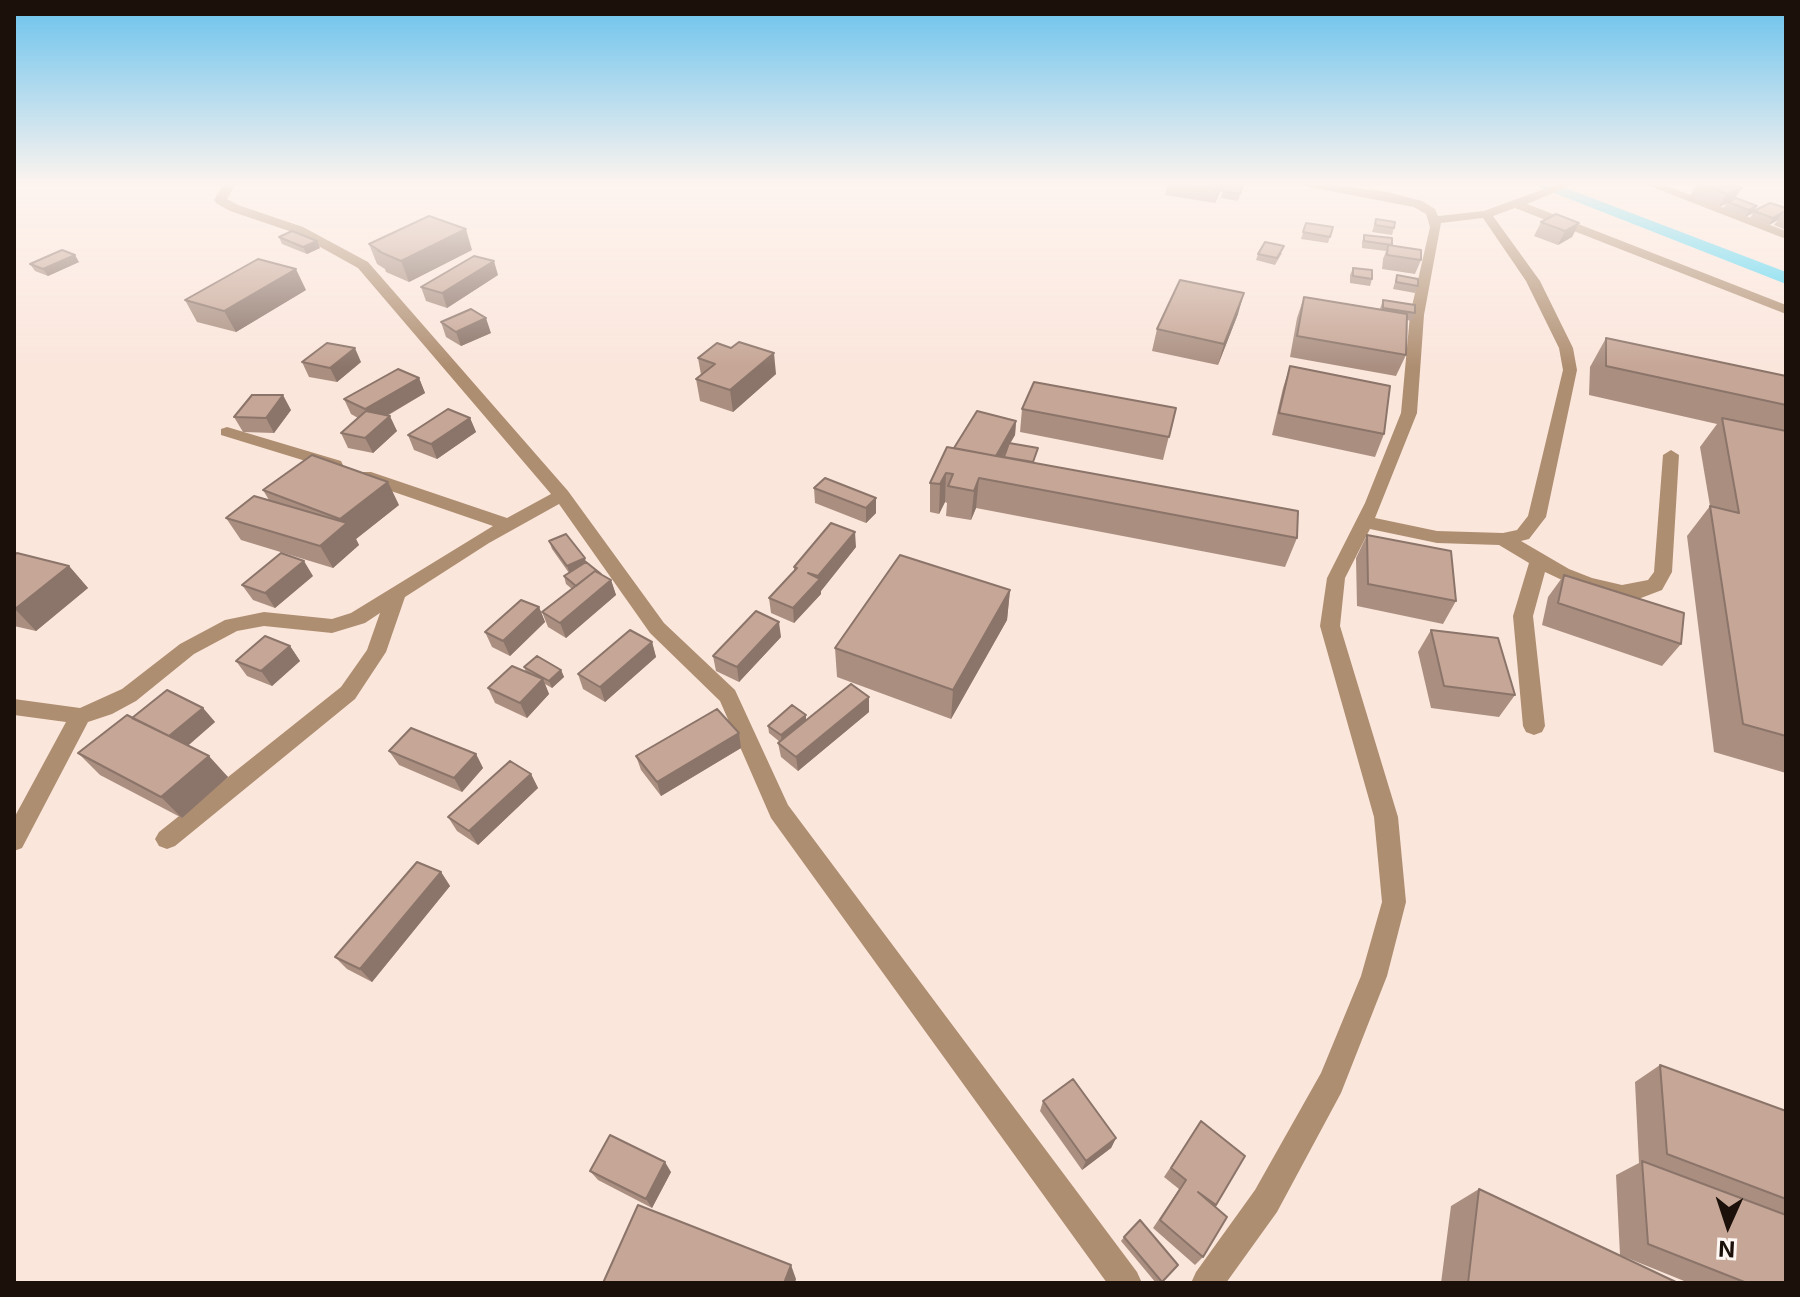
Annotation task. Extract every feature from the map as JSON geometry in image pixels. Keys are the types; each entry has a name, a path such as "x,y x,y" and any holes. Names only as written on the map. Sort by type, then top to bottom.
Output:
{"street":[{"path":"327,246 363,265 562,495 657,628 728,696 779,811 1126,1283"},
{"path":"1207,1283 1266,1201 1331,1083 1374,976 1394,902 1386,817 1330,626 1336,578 1364,522 1409,413 1417,315 1432,246"},
{"path":"1364,522 1437,537 1503,539 1523,535 1537,517 1570,370 1566,348 1551,314 1508,246"},
{"path":"1622,246 1786,310"},
{"path":"227,432 509,525"},
{"path":"1503,539 1539,562 1588,584 1622,592 1641,591 1655,585 1663,572 1671,455"},
{"path":"14,707 80,716 105,708 129,695 187,649 232,625 264,619 332,626 358,618 562,495"},
{"path":"1534,726 1523,616 1539,562"},
{"path":"167,839 348,693 376,652 396,596"},
{"path":"14,841 80,716"}],"building":[{"path":"371,246 432,246 401,261"},
{"path":"1263,246 1284,246 1277,258 1258,254"},
{"path":"1388,246 1391,246 1421,250 1421,260 1387,255"},
{"path":"62,250 75,255 43,269 30,264"},
{"path":"474,256 494,261 442,293 421,287"},
{"path":"258,259 296,269 224,311 185,300"},
{"path":"1353,268 1372,270 1372,279 1353,276"},
{"path":"1397,275 1418,279 1418,286 1396,282"},
{"path":"1180,280 1244,293 1224,344 1157,329"},
{"path":"1304,297 1407,314 1406,355 1297,336"},
{"path":"1383,300 1415,305 1415,313 1383,308"},
{"path":"471,309 486,318 456,332 441,322"},
{"path":"1606,338 1786,376 1786,405 1606,366"},
{"path":"739,342 774,353 730,390 696,379 715,364 698,358 717,343 731,348"},
{"path":"327,343 355,348 330,368 302,362"},
{"path":"1290,366 1390,386 1384,434 1279,413"},
{"path":"398,369 419,378 365,409 344,399"},
{"path":"1034,382 1176,408 1169,437 1022,409"},
{"path":"252,395 283,395 266,418 234,417"},
{"path":"448,409 470,418 431,444 408,435"},
{"path":"366,411 390,416 365,438 341,433"},
{"path":"977,411 1016,421 996,456 954,448"},
{"path":"1722,418 1786,431 1786,736 1743,724 1710,506 1739,513"},
{"path":"1009,443 1038,448 1033,462 1004,457"},
{"path":"947,447 1298,511 1297,538 979,478 974,491 948,486 953,474 946,473 940,484 930,483"},
{"path":"312,455 388,482 340,519 263,490"},
{"path":"825,478 876,498 866,508 814,488"},
{"path":"254,496 347,523 320,546 226,518"},
{"path":"831,523 855,532 818,576 808,573 820,579 793,608 769,598 797,568 794,567"},
{"path":"566,534 585,558 567,566 549,541"},
{"path":"1367,535 1451,551 1456,601 1368,584"},
{"path":"17,553 69,566 14,609 14,555"},
{"path":"281,553 304,561 265,593 242,585"},
{"path":"900,555 1010,590 953,690 835,648"},
{"path":"586,562 601,574 595,571 576,586 564,576"},
{"path":"595,571 611,580 560,623 542,612"},
{"path":"1564,575 1684,613 1681,644 1558,603"},
{"path":"521,600 539,607 503,641 485,632"},
{"path":"756,611 779,622 737,667 713,656"},
{"path":"630,630 652,642 600,687 578,674"},
{"path":"1431,630 1498,638 1515,695 1444,686"},
{"path":"265,636 290,646 261,671 236,661"},
{"path":"537,656 561,670 549,681 524,667"},
{"path":"512,666 543,679 520,703 488,688"},
{"path":"851,684 869,697 796,757 778,743"},
{"path":"167,690 203,708 169,736 132,718"},
{"path":"792,705 806,715 781,735 768,726"},
{"path":"717,709 739,733 657,782 636,756"},
{"path":"127,715 209,756 161,797 78,753"},
{"path":"411,728 476,754 454,778 389,751"},
{"path":"510,761 531,774 469,831 448,817"},
{"path":"417,862 441,872 360,969 335,957"},
{"path":"1660,1065 1786,1111 1786,1199 1667,1154"},
{"path":"1073,1079 1116,1138 1086,1161 1043,1101"},
{"path":"1201,1121 1245,1156 1216,1205 1198,1192 1227,1217 1203,1257 1160,1220 1186,1180 1171,1168"},
{"path":"610,1135 665,1162 646,1199 590,1171"},
{"path":"1642,1161 1786,1215 1786,1283 1747,1283 1648,1244"},
{"path":"1479,1189 1678,1283 1468,1283"},
{"path":"638,1205 791,1265 784,1283 603,1283"},
{"path":"1140,1220 1178,1265 1162,1282 1124,1237"}],"waterway":[{"path":"1701,246 1786,278"}]}
